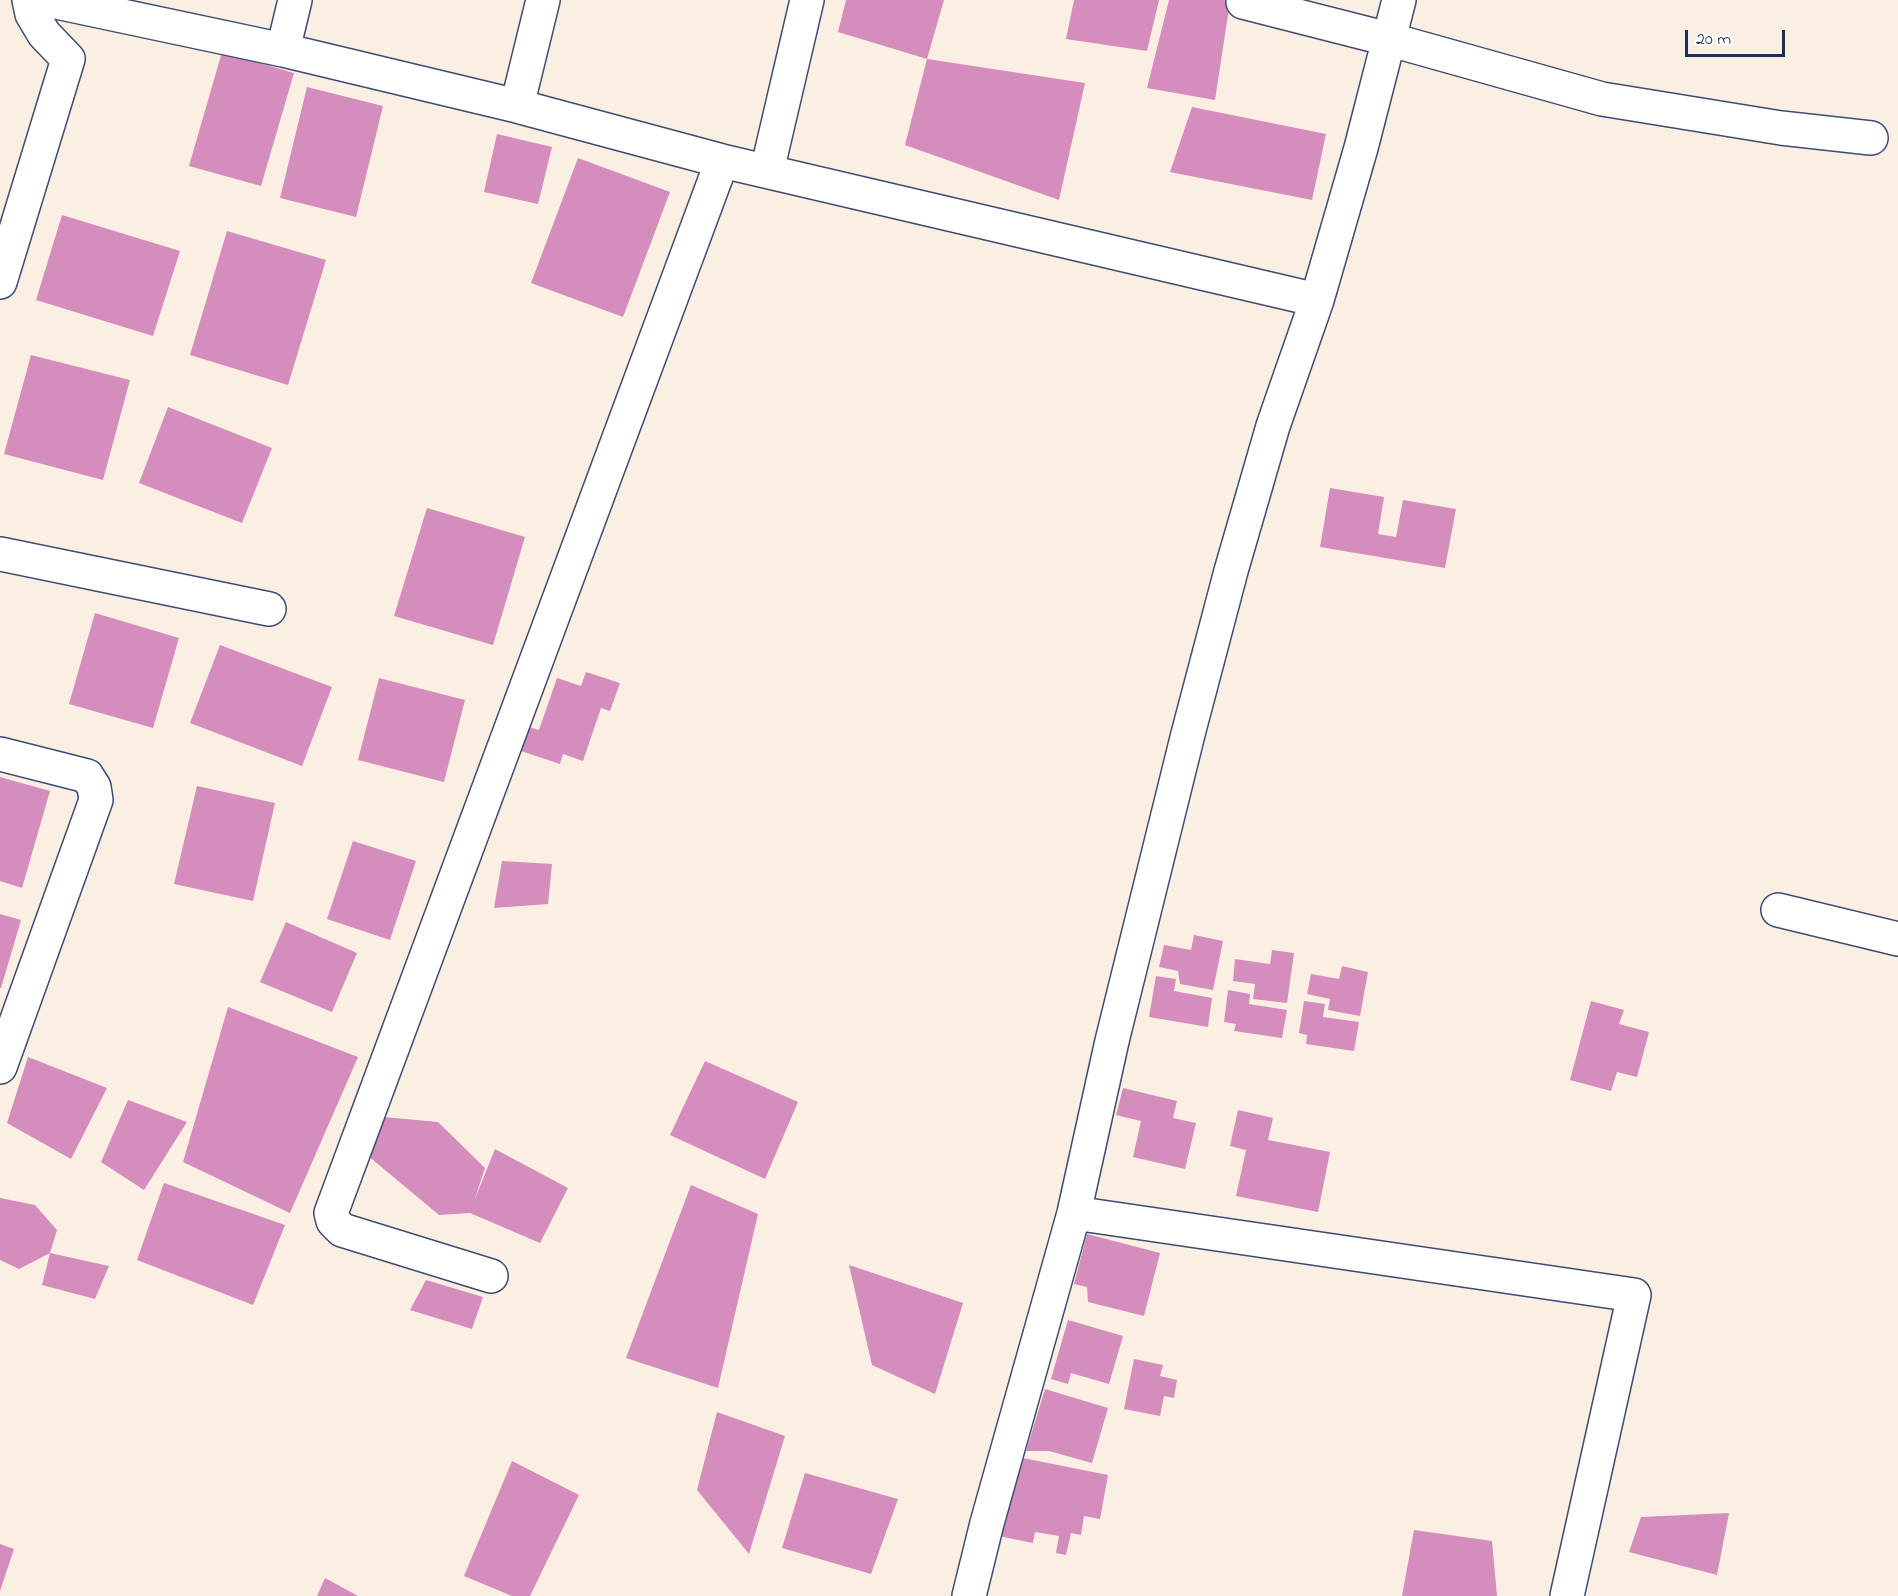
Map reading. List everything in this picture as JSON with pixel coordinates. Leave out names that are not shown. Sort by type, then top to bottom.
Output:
[{"type":"street","points":[[0,282],[68,59],[44,34],[32,14],[29,0]]},
{"type":"street","points":[[47,0],[283,50],[517,106],[722,161],[1317,300]]},
{"type":"street","points":[[283,50],[295,0]]},
{"type":"street","points":[[517,106],[543,0]]},
{"type":"street","points":[[767,171],[807,0]]},
{"type":"street","points":[[969,1596],[987,1523],[1074,1213],[1112,1041],[1231,571],[1273,426],[1317,300],[1399,0]]},
{"type":"street","points":[[1243,2],[1388,39],[1602,99],[1781,128],[1871,138]]},
{"type":"street","points":[[490,1276],[342,1230],[333,1221],[331,1213],[722,161]]},
{"type":"street","points":[[0,554],[269,609]]},
{"type":"street","points":[[0,754],[87,776],[94,787],[96,800],[0,1067]]},
{"type":"street","points":[[1778,910],[1898,939]]},
{"type":"street","points":[[1074,1213],[1634,1295],[1567,1596]]},
{"type":"building","points":[[846,0],[944,0],[927,59],[838,32]]},
{"type":"building","points":[[1074,0],[1159,0],[1147,51],[1066,39]]},
{"type":"building","points":[[1169,0],[1224,0],[1230,2],[1215,100],[1147,88]]},
{"type":"building","points":[[222,52],[294,73],[261,186],[189,166]]},
{"type":"building","points":[[927,59],[1085,83],[1059,200],[905,145]]},
{"type":"building","points":[[307,87],[383,106],[356,217],[280,198]]},
{"type":"building","points":[[1192,107],[1326,134],[1312,200],[1170,172]]},
{"type":"building","points":[[497,134],[552,147],[538,204],[484,192]]},
{"type":"building","points":[[578,158],[670,192],[623,317],[531,283]]},
{"type":"building","points":[[62,215],[180,251],[153,336],[36,300]]},
{"type":"building","points":[[227,231],[326,260],[288,385],[190,355]]},
{"type":"building","points":[[31,355],[130,380],[103,480],[4,454]]},
{"type":"building","points":[[168,407],[272,448],[242,523],[139,483]]},
{"type":"building","points":[[1330,488],[1384,497],[1378,534],[1396,537],[1403,500],[1456,509],[1445,568],[1320,547]]},
{"type":"building","points":[[427,508],[525,537],[493,645],[394,616]]},
{"type":"building","points":[[95,613],[179,638],[153,728],[69,704]]},
{"type":"building","points":[[220,645],[332,687],[302,766],[190,723]]},
{"type":"building","points":[[586,672],[620,683],[610,711],[601,708],[583,761],[563,754],[560,764],[518,750],[526,726],[539,730],[557,678],[581,686]]},
{"type":"building","points":[[379,678],[465,700],[444,782],[358,760]]},
{"type":"building","points":[[0,777],[50,791],[22,888],[0,881]]},
{"type":"building","points":[[197,786],[275,803],[253,901],[174,884]]},
{"type":"building","points":[[353,841],[416,861],[390,940],[327,919]]},
{"type":"building","points":[[502,861],[552,864],[548,904],[494,908]]},
{"type":"building","points":[[0,914],[21,920],[1,988],[0,988]]},
{"type":"building","points":[[286,922],[357,953],[332,1012],[260,982]]},
{"type":"building","points":[[1194,935],[1223,941],[1213,990],[1180,984],[1178,971],[1159,967],[1164,945],[1191,950]]},
{"type":"building","points":[[1272,950],[1294,953],[1287,1003],[1253,999],[1255,984],[1233,981],[1235,959],[1270,964]]},
{"type":"building","points":[[1342,966],[1368,972],[1360,1016],[1328,1010],[1330,999],[1307,994],[1311,974],[1339,979]]},
{"type":"building","points":[[1156,976],[1176,979],[1174,991],[1212,998],[1208,1027],[1149,1017]]},
{"type":"building","points":[[1228,990],[1250,994],[1249,1004],[1287,1010],[1282,1038],[1234,1031],[1236,1024],[1224,1022]]},
{"type":"building","points":[[1304,1001],[1325,1004],[1323,1017],[1359,1022],[1354,1051],[1306,1044],[1307,1035],[1299,1033]]},
{"type":"building","points":[[1591,1001],[1624,1010],[1619,1024],[1649,1032],[1637,1077],[1617,1072],[1611,1091],[1570,1080]]},
{"type":"building","points":[[228,1007],[358,1057],[290,1213],[183,1162]]},
{"type":"building","points":[[28,1057],[107,1088],[71,1159],[7,1123]]},
{"type":"building","points":[[705,1061],[798,1102],[765,1179],[670,1135]]},
{"type":"building","points":[[1123,1088],[1177,1101],[1173,1118],[1196,1123],[1185,1169],[1133,1157],[1141,1121],[1116,1115]]},
{"type":"building","points":[[128,1100],[187,1122],[144,1190],[101,1162]]},
{"type":"building","points":[[1238,1110],[1273,1118],[1268,1140],[1330,1152],[1318,1212],[1236,1196],[1246,1150],[1230,1146]]},
{"type":"building","points":[[384,1117],[438,1122],[485,1168],[474,1201],[495,1149],[568,1188],[540,1243],[470,1213],[439,1215],[367,1155]]},
{"type":"building","points":[[164,1183],[285,1225],[253,1305],[137,1260]]},
{"type":"building","points":[[691,1185],[758,1214],[718,1388],[626,1358]]},
{"type":"building","points":[[0,1198],[35,1205],[57,1230],[50,1253],[19,1269],[0,1260]]},
{"type":"building","points":[[1087,1234],[1160,1253],[1144,1316],[1088,1302],[1087,1287],[1074,1284]]},
{"type":"building","points":[[50,1253],[109,1266],[95,1299],[42,1285]]},
{"type":"building","points":[[849,1265],[963,1303],[935,1394],[872,1365]]},
{"type":"building","points":[[426,1280],[483,1297],[472,1329],[410,1310]]},
{"type":"building","points":[[1068,1320],[1123,1336],[1109,1384],[1071,1373],[1068,1384],[1051,1379]]},
{"type":"building","points":[[1134,1359],[1163,1365],[1160,1376],[1177,1380],[1174,1398],[1164,1396],[1160,1416],[1124,1409]]},
{"type":"building","points":[[1045,1389],[1108,1408],[1092,1463],[1049,1451],[1026,1451]]},
{"type":"building","points":[[717,1412],[785,1436],[749,1554],[697,1490]]},
{"type":"building","points":[[1013,1456],[1108,1475],[1100,1519],[1084,1516],[1081,1535],[1071,1533],[1066,1555],[1056,1553],[1059,1536],[1035,1532],[1033,1543],[998,1536]]},
{"type":"building","points":[[512,1461],[579,1495],[530,1596],[512,1596],[464,1576]]},
{"type":"building","points":[[805,1473],[898,1499],[871,1574],[782,1548]]},
{"type":"building","points":[[1729,1513],[1717,1575],[1629,1552],[1641,1517]]},
{"type":"building","points":[[1414,1530],[1492,1541],[1497,1596],[1402,1596]]},
{"type":"building","points":[[0,1544],[14,1549],[0,1591]]},
{"type":"building","points":[[325,1578],[358,1596],[317,1596]]}]
